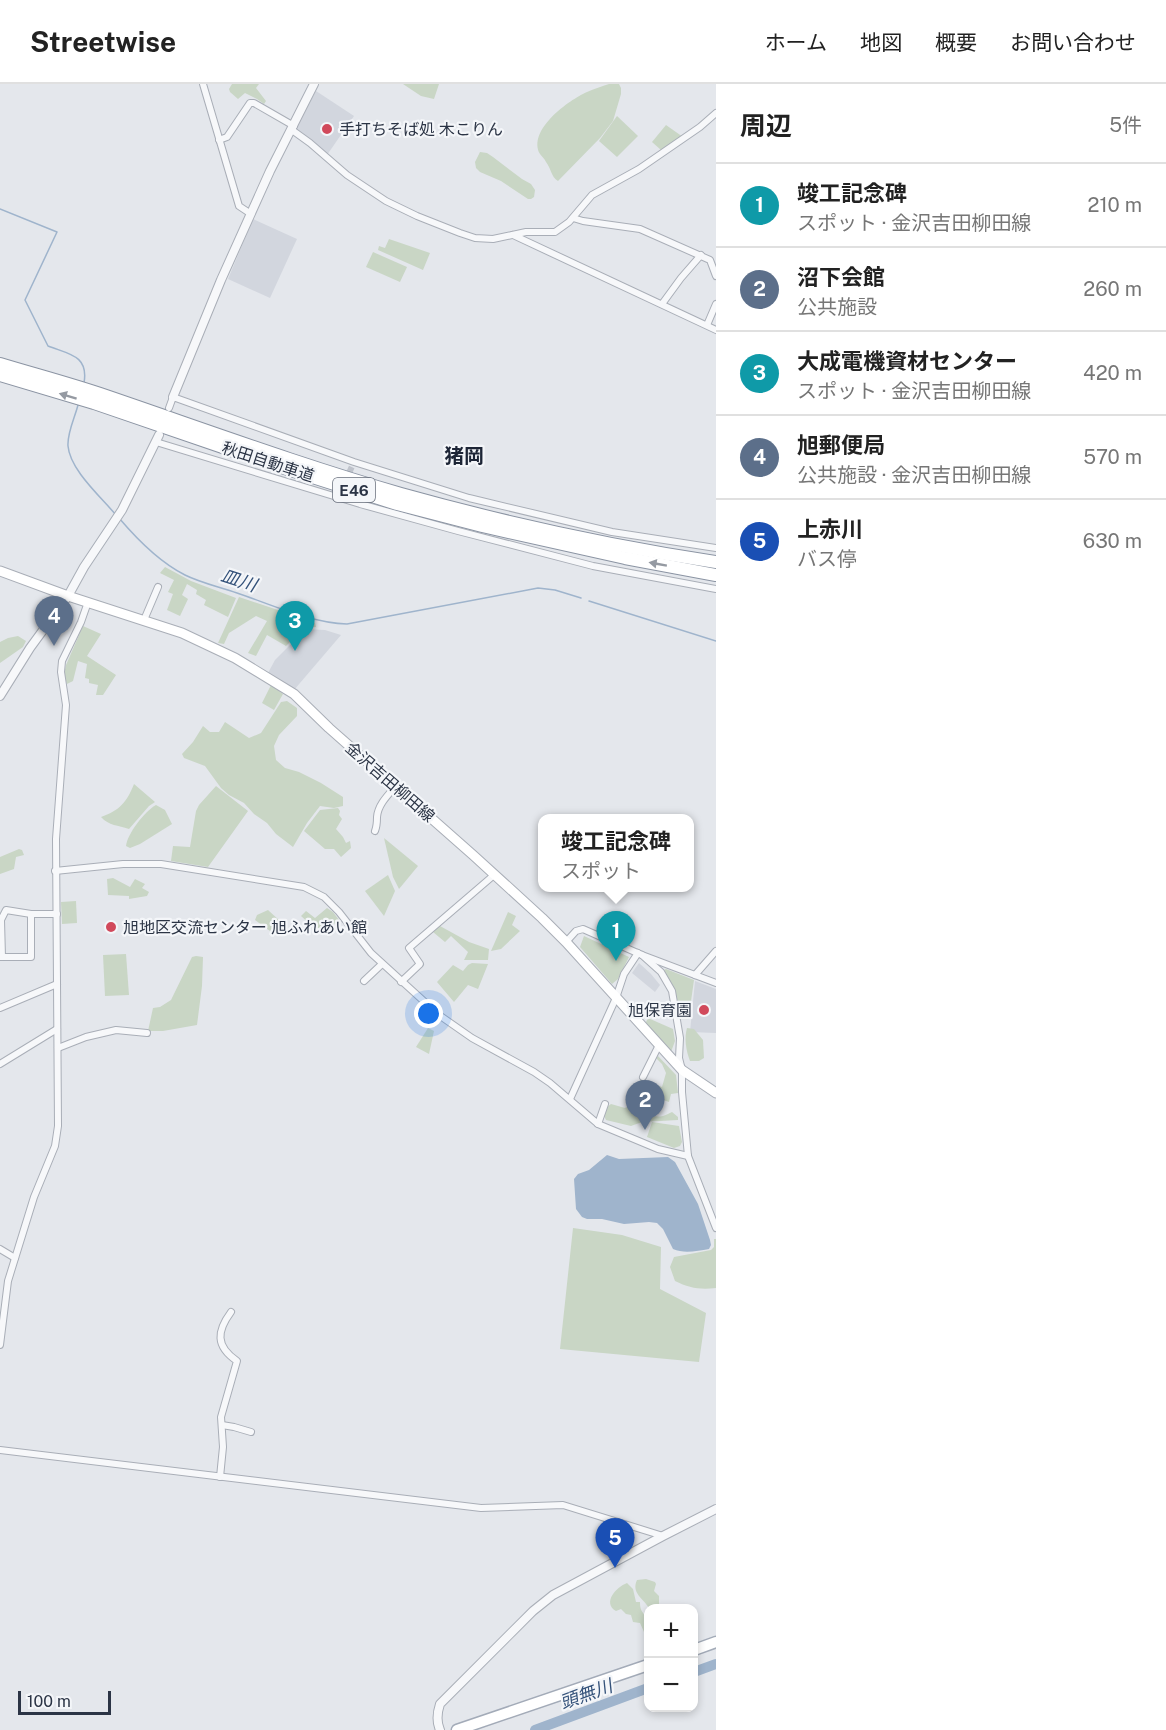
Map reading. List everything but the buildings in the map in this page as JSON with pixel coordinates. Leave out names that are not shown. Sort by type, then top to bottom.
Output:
[{"type":"highway","name":"秋田自動車道","points":[[0,364],[97,393],[280,456],[401,494],[628,549],[716,562]]},
{"type":"highway","name":"秋田自動車道","points":[[0,375],[93,403],[397,504],[482,526],[625,558],[716,575]]},
{"type":"main road","name":"金沢吉田柳田線","points":[[0,571],[182,633],[235,658],[294,694],[329,729],[494,874],[567,942],[682,1070],[716,1093]]},
{"type":"main road","points":[[698,1648],[716,1642]]},
{"type":"main road","points":[[457,1730],[644,1666]]},
{"type":"street","points":[[203,84],[239,206],[251,213]]},
{"type":"street","points":[[169,408],[221,280],[270,171],[314,84]]},
{"type":"street","points":[[219,140],[227,137],[250,103],[254,103],[293,128],[347,175],[386,201],[417,216],[475,238],[492,239],[526,232],[555,232],[573,218],[592,195],[639,169],[692,133],[716,113]]},
{"type":"street","points":[[573,218],[640,229],[710,260],[716,276]]},
{"type":"street","points":[[513,236],[716,330]]},
{"type":"street","points":[[662,304],[700,255]]},
{"type":"street","points":[[707,325],[716,304]]},
{"type":"street","points":[[172,397],[354,462],[469,498],[612,532],[716,548]]},
{"type":"street","points":[[0,696],[30,648],[68,596],[84,567],[122,510],[158,438],[360,504],[458,531],[593,566],[716,589]]},
{"type":"street","points":[[144,620],[158,587]]},
{"type":"street","points":[[0,1345],[8,1281],[34,1197],[55,1146],[58,1125],[55,871],[66,705],[61,672],[62,661],[88,602]]},
{"type":"street","points":[[375,831],[380,807],[395,787]]},
{"type":"street","points":[[55,871],[123,864],[161,864],[304,887],[324,897],[382,964],[439,1016],[493,1050],[534,1072],[598,1124],[658,1149],[688,1156]]},
{"type":"street","points":[[401,982],[420,964],[409,948],[494,874]]},
{"type":"street","points":[[31,914],[31,957],[1,957],[1,920],[6,910],[31,914],[57,914]]},
{"type":"street","points":[[567,942],[576,931],[583,929],[716,983]]},
{"type":"street","points":[[695,975],[716,951]]},
{"type":"street","points":[[570,1099],[616,998],[624,974],[640,954]]},
{"type":"street","points":[[640,954],[661,972],[672,992],[680,1038],[679,1058],[682,1070],[688,1156],[716,1228]]},
{"type":"street","points":[[364,981],[382,964]]},
{"type":"street","points":[[0,1008],[57,984]]},
{"type":"street","points":[[0,1064],[57,1029]]},
{"type":"street","points":[[58,1048],[86,1036],[116,1030],[147,1033]]},
{"type":"street","points":[[643,1077],[659,1045]]},
{"type":"street","points":[[598,1124],[605,1104]]},
{"type":"street","points":[[0,1249],[15,1258]]},
{"type":"street","points":[[0,1280],[8,1281]]},
{"type":"street","points":[[220,1477],[223,1447],[221,1417],[237,1361],[228,1355],[220,1343],[220,1331],[222,1323],[231,1312]]},
{"type":"street","points":[[222,1425],[251,1432]]},
{"type":"street","points":[[0,1450],[481,1508],[563,1505],[663,1536]]},
{"type":"street","points":[[440,1730],[437,1713],[440,1704],[533,1611],[553,1595],[716,1509]]},
{"type":"shaded area","points":[[316,91],[354,116],[327,155],[295,130]]},
{"type":"shaded area","points":[[253,219],[297,239],[270,298],[228,279]]},
{"type":"shaded area","points":[[306,629],[325,630],[341,635],[294,690],[268,673],[275,660]]},
{"type":"shaded area","points":[[639,963],[660,985],[655,992],[632,973]]},
{"type":"shaded area","name":"旭保育園","points":[[695,981],[716,989],[716,1033],[690,1032]]},
{"type":"green space","points":[[232,84],[259,84],[256,88],[266,101],[264,104],[245,93],[238,99],[230,92]]},
{"type":"green space","points":[[403,84],[439,84],[434,99],[421,96]]},
{"type":"green space","points":[[609,84],[619,84],[621,88],[613,121],[600,138],[558,181],[540,154],[539,135],[552,117],[570,102],[587,92]]},
{"type":"green space","points":[[617,116],[638,136],[617,157],[599,141]]},
{"type":"green space","points":[[666,125],[683,137],[661,150],[652,142]]},
{"type":"green space","points":[[480,152],[487,153],[531,184],[535,190],[534,197],[528,199],[501,181],[480,172],[475,162]]},
{"type":"green space","points":[[389,239],[430,253],[423,270],[378,250],[379,246],[385,248]]},
{"type":"green space","points":[[373,252],[407,267],[400,282],[366,267]]},
{"type":"green space","points":[[165,567],[191,581],[236,598],[228,617],[204,605],[206,600],[196,594],[197,590],[187,584],[182,595],[188,599],[180,616],[167,610],[173,594],[168,592],[174,580],[160,573]]},
{"type":"green space","points":[[239,597],[311,621],[316,627],[305,627],[286,646],[267,635],[256,656],[248,653],[267,621],[256,616],[229,633],[224,644],[218,643]]},
{"type":"green space","points":[[83,626],[101,634],[87,656],[116,675],[103,695],[96,695],[98,685],[89,683],[89,679],[85,678],[87,664],[78,661],[73,681],[67,684],[64,674]]},
{"type":"green space","points":[[18,636],[26,641],[23,647],[0,663],[0,642]]},
{"type":"green space","points":[[271,685],[283,694],[274,710],[262,703]]},
{"type":"green space","points":[[287,701],[297,708],[297,716],[279,735],[274,746],[276,760],[285,768],[321,783],[343,797],[343,806],[334,808],[320,806],[293,847],[244,803],[221,788],[205,766],[184,758],[182,754],[203,726],[210,732],[219,732],[225,722],[249,738],[261,733],[281,702]]},
{"type":"green space","points":[[134,784],[155,802],[129,829],[104,820],[101,817],[122,805]]},
{"type":"green space","points":[[216,786],[248,811],[208,867],[171,861],[173,846],[190,847],[196,811]]},
{"type":"green space","points":[[156,805],[165,810],[172,824],[140,844],[130,848],[126,846],[137,823]]},
{"type":"green space","points":[[338,808],[342,819],[336,829],[346,843],[350,841],[351,848],[341,857],[334,849],[325,849],[304,831],[320,810]]},
{"type":"green space","points":[[384,838],[418,866],[399,889],[393,877]]},
{"type":"green space","points":[[19,849],[24,855],[16,857],[14,869],[0,874],[0,857]]},
{"type":"green space","points":[[388,875],[395,891],[384,916],[365,891]]},
{"type":"green space","points":[[113,878],[130,887],[135,879],[145,884],[142,888],[149,892],[147,896],[129,899],[129,896],[108,895],[107,879]]},
{"type":"green space","points":[[76,901],[77,923],[62,924],[61,902]]},
{"type":"green space","points":[[327,908],[339,920],[321,934],[301,916],[306,911],[315,918]]},
{"type":"green space","points":[[268,910],[280,921],[270,931],[255,920],[257,915]]},
{"type":"green space","points":[[508,912],[516,916],[512,925],[520,931],[501,949],[491,951]]},
{"type":"green space","points":[[440,926],[469,942],[489,949],[488,960],[464,960],[468,952],[451,936],[445,942],[433,932]]},
{"type":"green space","points":[[584,936],[629,957],[618,979],[612,984],[580,947]]},
{"type":"green space","points":[[126,954],[129,995],[105,996],[103,955]]},
{"type":"green space","points":[[192,957],[203,957],[197,1025],[163,1031],[148,1031],[153,1008],[160,1007],[171,1000]]},
{"type":"green space","points":[[472,963],[488,964],[478,989],[468,985],[454,1002],[437,982],[453,965],[463,971]]},
{"type":"green space","points":[[664,970],[694,980],[690,1008],[679,1005]]},
{"type":"green space","points":[[648,1018],[673,1029],[675,1041],[671,1052],[645,1024]]},
{"type":"green space","points":[[428,1028],[434,1031],[429,1054],[416,1047]]},
{"type":"green space","points":[[687,1028],[694,1029],[703,1040],[704,1058],[699,1061],[690,1061],[687,1053]]},
{"type":"green space","points":[[658,1056],[676,1075],[678,1093],[671,1094],[669,1102],[645,1094],[639,1106],[631,1103],[641,1079],[662,1087],[666,1073],[656,1058]]},
{"type":"green space","points":[[611,1104],[625,1108],[633,1107],[657,1117],[672,1112],[678,1120],[642,1122],[631,1126],[606,1120],[604,1116],[607,1107]]},
{"type":"green space","points":[[652,1122],[679,1126],[682,1142],[680,1146],[674,1148],[647,1137]]},
{"type":"green space","points":[[573,1228],[622,1235],[661,1247],[660,1289],[706,1313],[699,1362],[560,1349]]},
{"type":"green space","points":[[714,1239],[716,1239],[716,1288],[695,1288],[675,1281],[670,1267],[674,1257],[711,1250],[714,1247]]},
{"type":"green space","points":[[646,1579],[655,1582],[654,1591],[659,1596],[659,1604],[646,1604],[637,1592],[637,1580]]},
{"type":"green space","points":[[627,1583],[633,1589],[636,1602],[640,1602],[644,1615],[644,1632],[640,1623],[633,1622],[631,1615],[621,1609],[616,1611],[612,1608],[610,1600],[619,1588]]},
{"type":"water","points":[[607,1155],[619,1159],[668,1157],[675,1162],[698,1204],[710,1240],[709,1249],[686,1252],[673,1249],[663,1229],[657,1223],[624,1224],[582,1217],[576,1209],[574,1179]]},
{"type":"waterway","name":"皿川","points":[[0,209],[57,232],[25,300],[48,346],[80,361],[85,374],[84,383]]},
{"type":"waterway","name":"皿川","points":[[78,405],[69,436],[70,455],[80,474],[116,515]]},
{"type":"waterway","name":"皿川","points":[[119,518],[149,550],[185,575],[291,612],[333,623],[347,624],[538,588],[555,590],[581,598]]},
{"type":"waterway","name":"皿川","points":[[589,601],[716,641]]},
{"type":"waterway","name":"頭無川","points":[[698,1671],[716,1664]]},
{"type":"waterway","name":"頭無川","points":[[535,1730],[644,1689]]},
{"type":"tunnel","points":[[338,497],[354,462]]},
{"type":"place","name":"手打ちそば処 木こりん","points":[[327,129]]},
{"type":"place","name":"旭郵便局","points":[[54,646]]},
{"type":"place","name":"大成電機資材センター","points":[[295,651]]},
{"type":"place","name":"旭地区交流センター 旭ふれあい館","points":[[111,927]]},
{"type":"place","name":"竣工記念碑","points":[[616,961]]},
{"type":"place","name":"旭保育園","points":[[704,1010]]},
{"type":"place","name":"沼下会館","points":[[645,1130]]},
{"type":"place","name":"上赤川","points":[[615,1568]]},
{"type":"district","name":"猪岡","points":[[464,456]]}]
